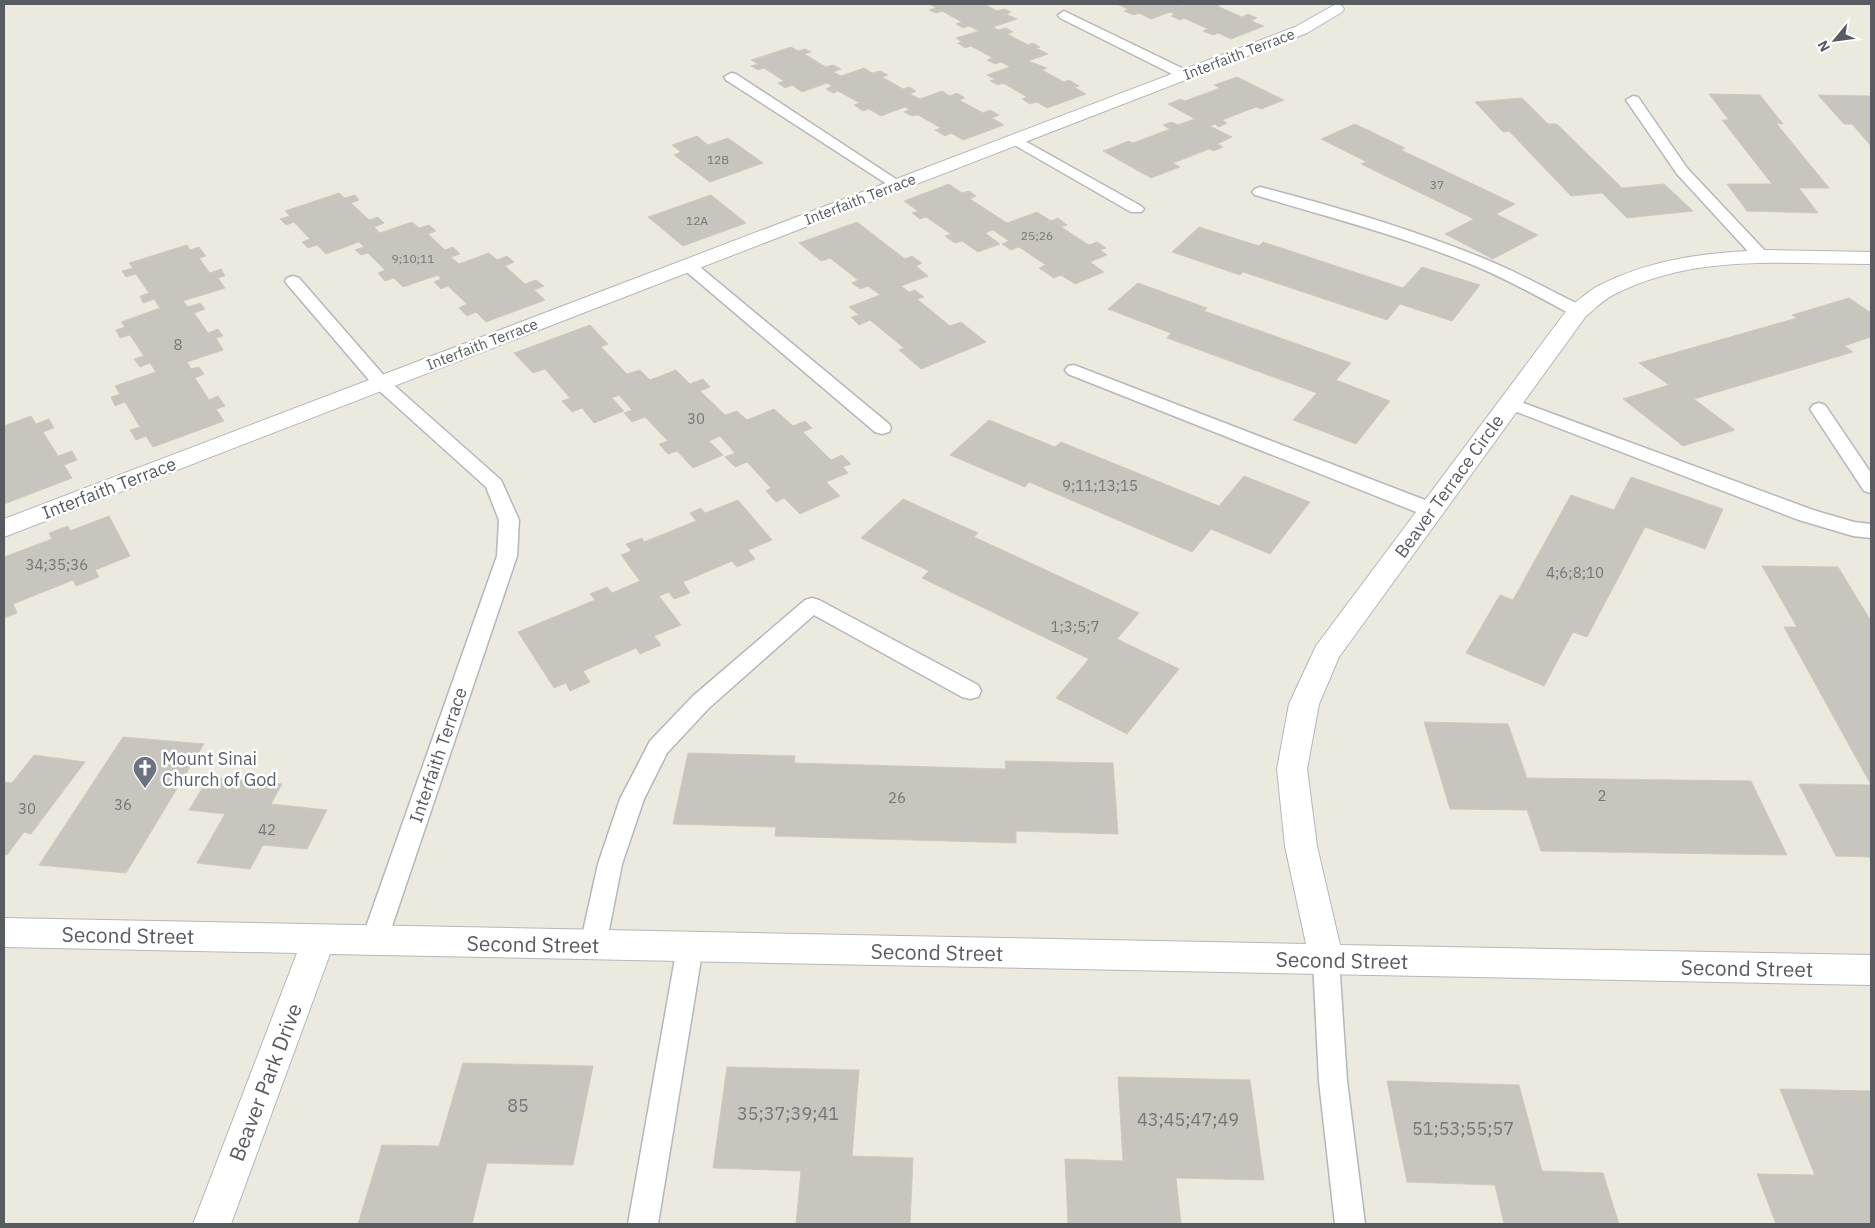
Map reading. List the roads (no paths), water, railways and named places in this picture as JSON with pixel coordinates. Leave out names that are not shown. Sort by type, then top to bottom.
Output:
[{"type":"street","name":"Interfaith Terrace","points":[[4,528],[1301,30],[1336,9]]},
{"type":"street","name":"Beaver Terrace Circle","points":[[1326,960],[1301,846],[1292,769],[1304,704],[1326,653],[1578,311],[1604,292],[1635,276],[1671,265],[1710,259],[1762,257],[1871,258]]},
{"type":"street","name":"Second Street","points":[[4,933],[1871,970]]},
{"type":"street","name":"Beaver Park Drive","points":[[212,1224],[319,939]]},
{"type":"lane","points":[[1064,15],[1185,75]]},
{"type":"lane","points":[[731,77],[898,185]]},
{"type":"lane","points":[[1633,100],[1682,171],[1762,257]]},
{"type":"lane","points":[[1016,140],[1136,209]]},
{"type":"lane","points":[[1260,192],[1429,243],[1479,262],[1530,285],[1578,311]]},
{"type":"lane","points":[[688,265],[882,428]]},
{"type":"lane","name":"Interfaith Terrace","points":[[294,281],[381,383],[494,484],[509,520],[507,556],[374,940]]},
{"type":"lane","points":[[1074,370],[1431,510]]},
{"type":"lane","points":[[1510,403],[1806,515],[1854,529],[1871,531]]},
{"type":"lane","points":[[1818,409],[1871,487]]},
{"type":"lane","points":[[593,945],[610,864],[632,799],[658,747],[701,702],[812,605],[970,691]]},
{"type":"lane","points":[[643,1224],[690,947]]},
{"type":"lane","points":[[1326,960],[1333,1081],[1350,1224]]},
{"type":"place","name":"Mount Sinai Church of God","points":[[145,789]]}]
